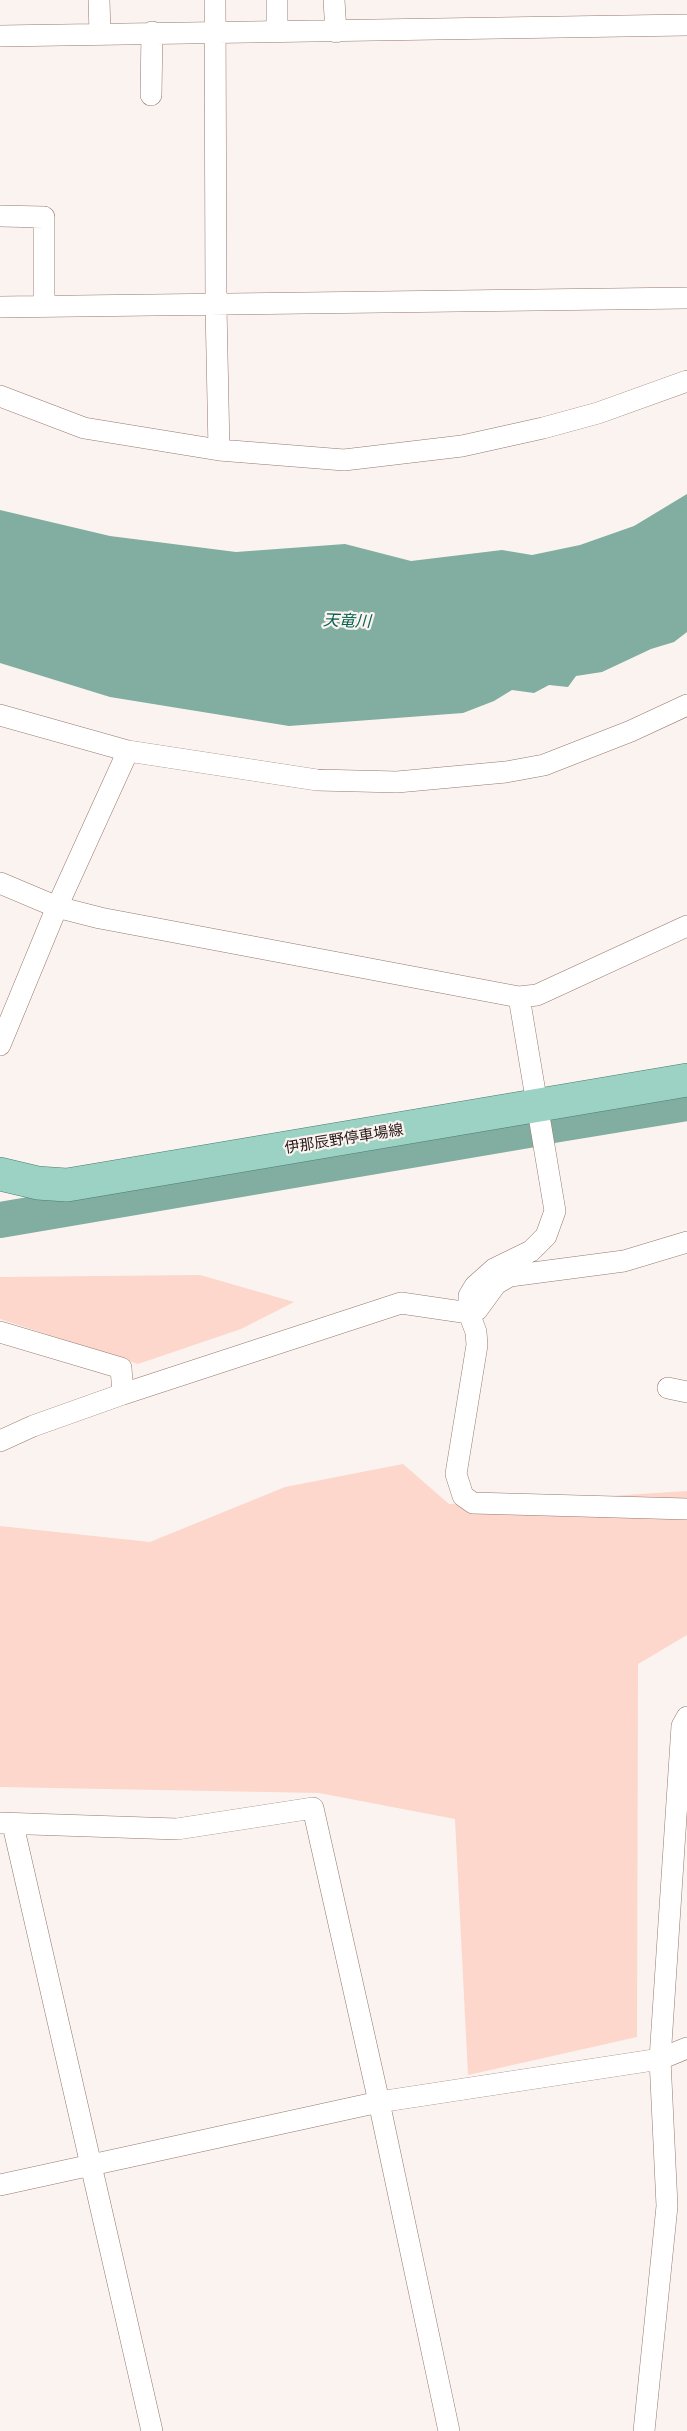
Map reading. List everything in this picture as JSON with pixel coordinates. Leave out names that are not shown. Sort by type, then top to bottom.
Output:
[{"type":"main road","name":"伊那辰野停車場線","points":[[0,1174],[38,1183],[66,1185],[687,1080]]},
{"type":"street","points":[[99,0],[100,34]]},
{"type":"street","points":[[215,0],[219,450]]},
{"type":"street","points":[[277,0],[277,31]]},
{"type":"street","points":[[334,0],[336,32]]},
{"type":"street","points":[[0,36],[687,25]]},
{"type":"street","points":[[151,95],[152,32]]},
{"type":"street","points":[[0,216],[44,217],[44,306]]},
{"type":"street","points":[[0,307],[216,306],[687,298]]},
{"type":"street","points":[[0,396],[84,428],[219,450],[344,460],[462,446],[598,413],[687,381]]},
{"type":"street","points":[[0,715],[128,751],[316,780],[397,782],[506,772],[543,765],[631,731],[687,705]]},
{"type":"street","points":[[0,1045],[57,907],[128,751]]},
{"type":"street","points":[[0,883],[57,907],[100,918],[519,997],[537,994],[687,926]]},
{"type":"street","points":[[519,997],[555,1211],[546,1236],[531,1251],[494,1269],[475,1286],[469,1296],[468,1313],[476,1332],[477,1345],[456,1474],[463,1496],[473,1503],[687,1509]]},
{"type":"street","points":[[0,1441],[33,1426],[123,1394],[401,1303],[468,1313],[477,1310],[496,1284],[510,1276],[624,1261],[687,1242]]},
{"type":"street","points":[[0,1332],[121,1368],[123,1394]]},
{"type":"street","points":[[644,2431],[667,2206],[660,2059],[682,1726],[687,1717]]},
{"type":"street","points":[[152,2431],[6,1824],[177,1829],[313,1808],[450,2431]]},
{"type":"street","points":[[0,2185],[379,2102],[660,2059],[687,2048]]},
{"type":"shaded area","points":[[200,1275],[294,1302],[241,1329],[138,1364],[0,1319],[0,1277]]},
{"type":"shaded area","points":[[403,1464],[449,1504],[687,1491],[687,1635],[638,1664],[637,2037],[468,2075],[455,1819],[319,1793],[0,1787],[0,1526],[150,1542],[285,1487]]},
{"type":"water","name":"天竜川","points":[[687,494],[687,632],[674,642],[651,649],[602,672],[576,676],[568,687],[549,685],[534,693],[512,690],[494,701],[463,713],[289,726],[110,697],[0,663],[0,510],[110,536],[236,552],[345,544],[411,561],[502,550],[532,555],[580,545],[634,526]]},
{"type":"waterway","points":[[547,1126],[687,1103]]},
{"type":"waterway","points":[[0,1220],[534,1129]]}]
